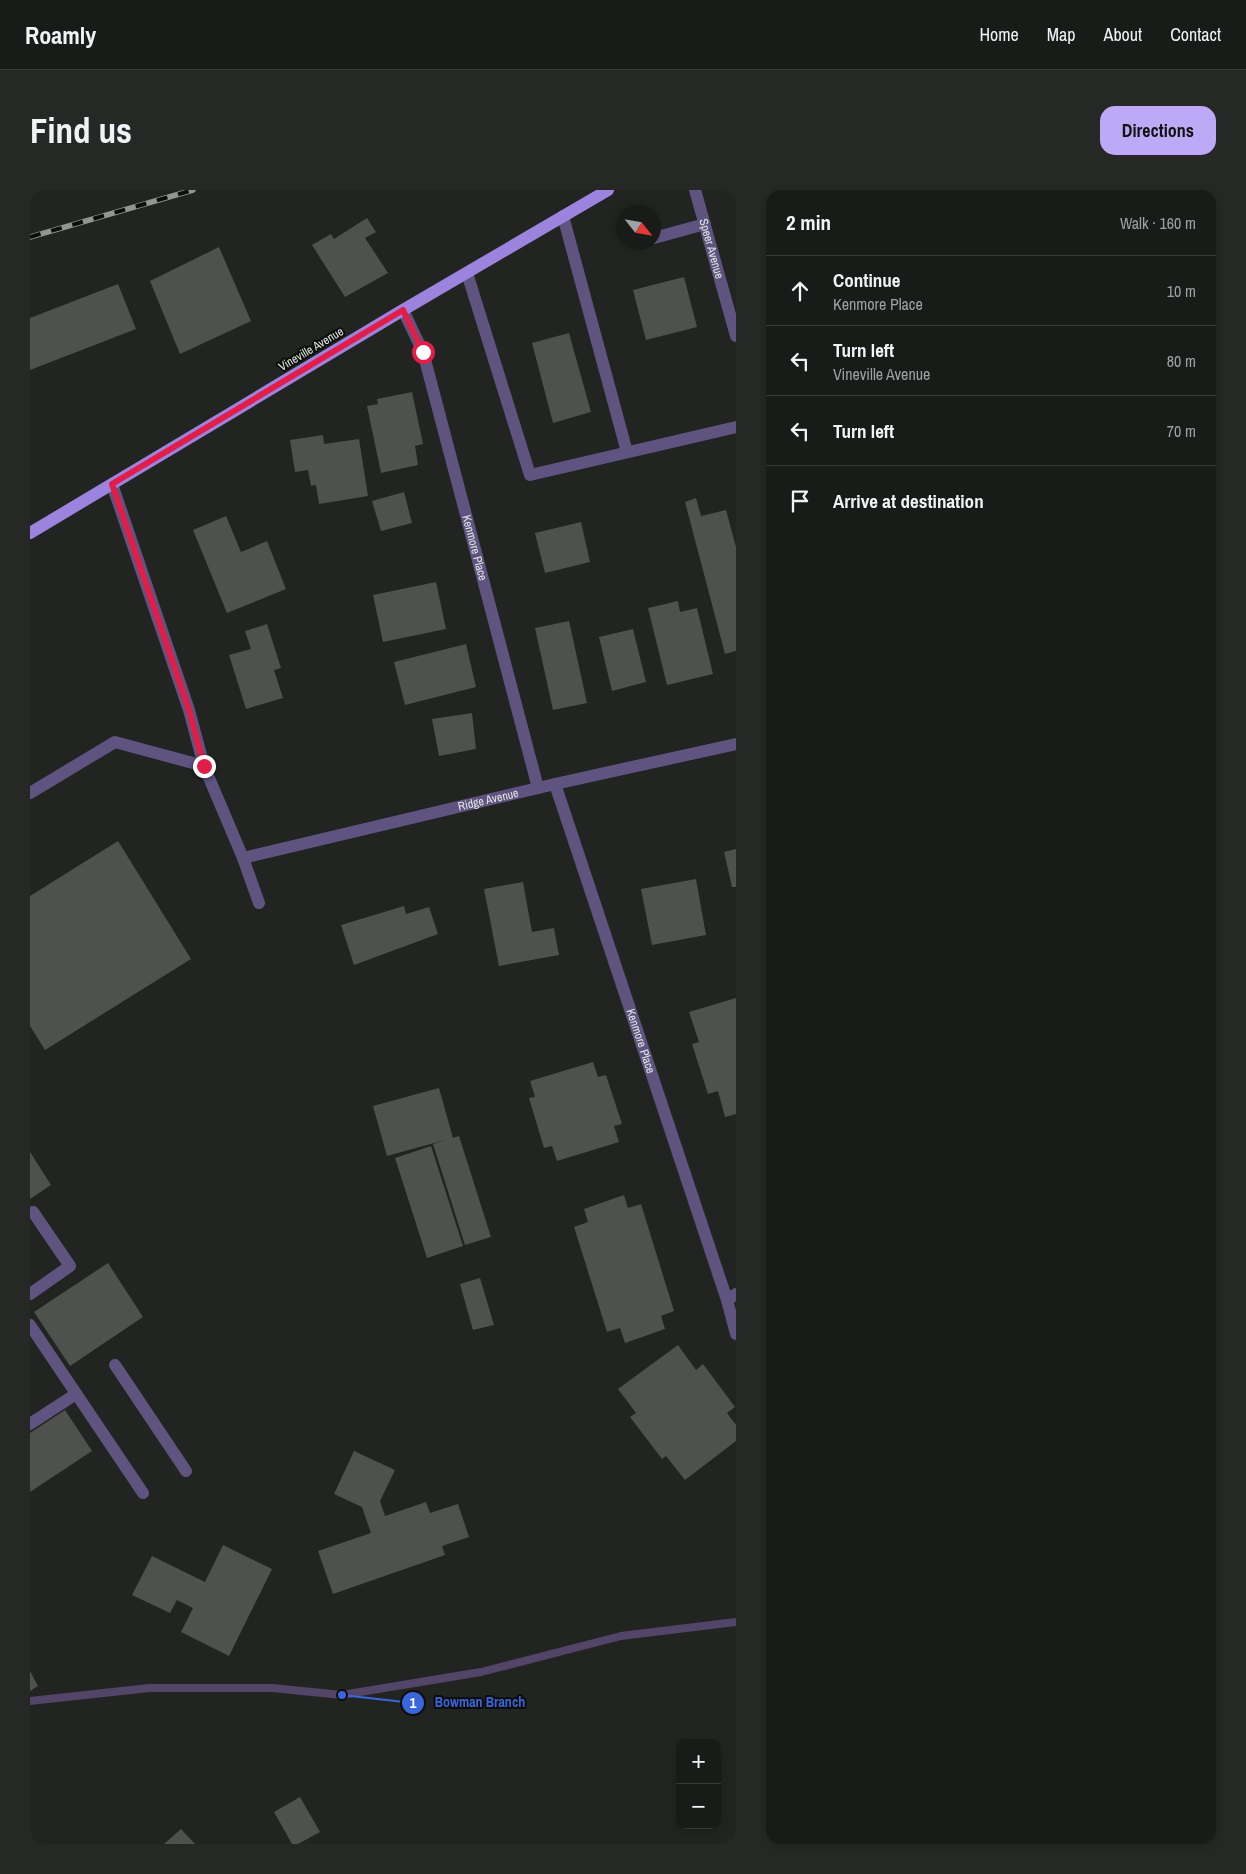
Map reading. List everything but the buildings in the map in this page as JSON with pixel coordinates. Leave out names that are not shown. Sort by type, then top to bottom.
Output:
[{"type":"main road","name":"Vineville Avenue","points":[[30,533],[608,190]]},
{"type":"street","name":"Speer Avenue","points":[[695,190],[736,336]]},
{"type":"street","points":[[563,216],[628,452]]},
{"type":"street","points":[[661,236],[705,224]]},
{"type":"street","points":[[467,273],[530,474],[736,426]]},
{"type":"street","name":"Kenmore Place","points":[[403,310],[423,352],[538,788]]},
{"type":"street","points":[[112,484],[189,710],[204,766],[243,858],[259,903]]},
{"type":"street","points":[[30,793],[115,742],[204,766]]},
{"type":"street","name":"Ridge Avenue","points":[[243,858],[555,784],[736,744]]},
{"type":"street","name":"Kenmore Place","points":[[555,784],[732,1297],[736,1334]]},
{"type":"street","points":[[30,1294],[70,1266],[33,1212]]},
{"type":"street","points":[[30,1325],[143,1493]]},
{"type":"street","points":[[115,1365],[186,1471]]},
{"type":"street","points":[[30,1424],[76,1394]]},
{"type":"waterway","points":[[30,1701],[149,1688],[272,1688],[342,1695],[481,1672],[621,1636],[736,1622]]},
{"type":"railway","points":[[30,237],[193,190]]},
{"type":"place","name":"Bowman Branch","points":[[342,1695]]},
{"type":"route","points":[[204,766],[189,710],[112,484],[403,310],[423,352]]}]
